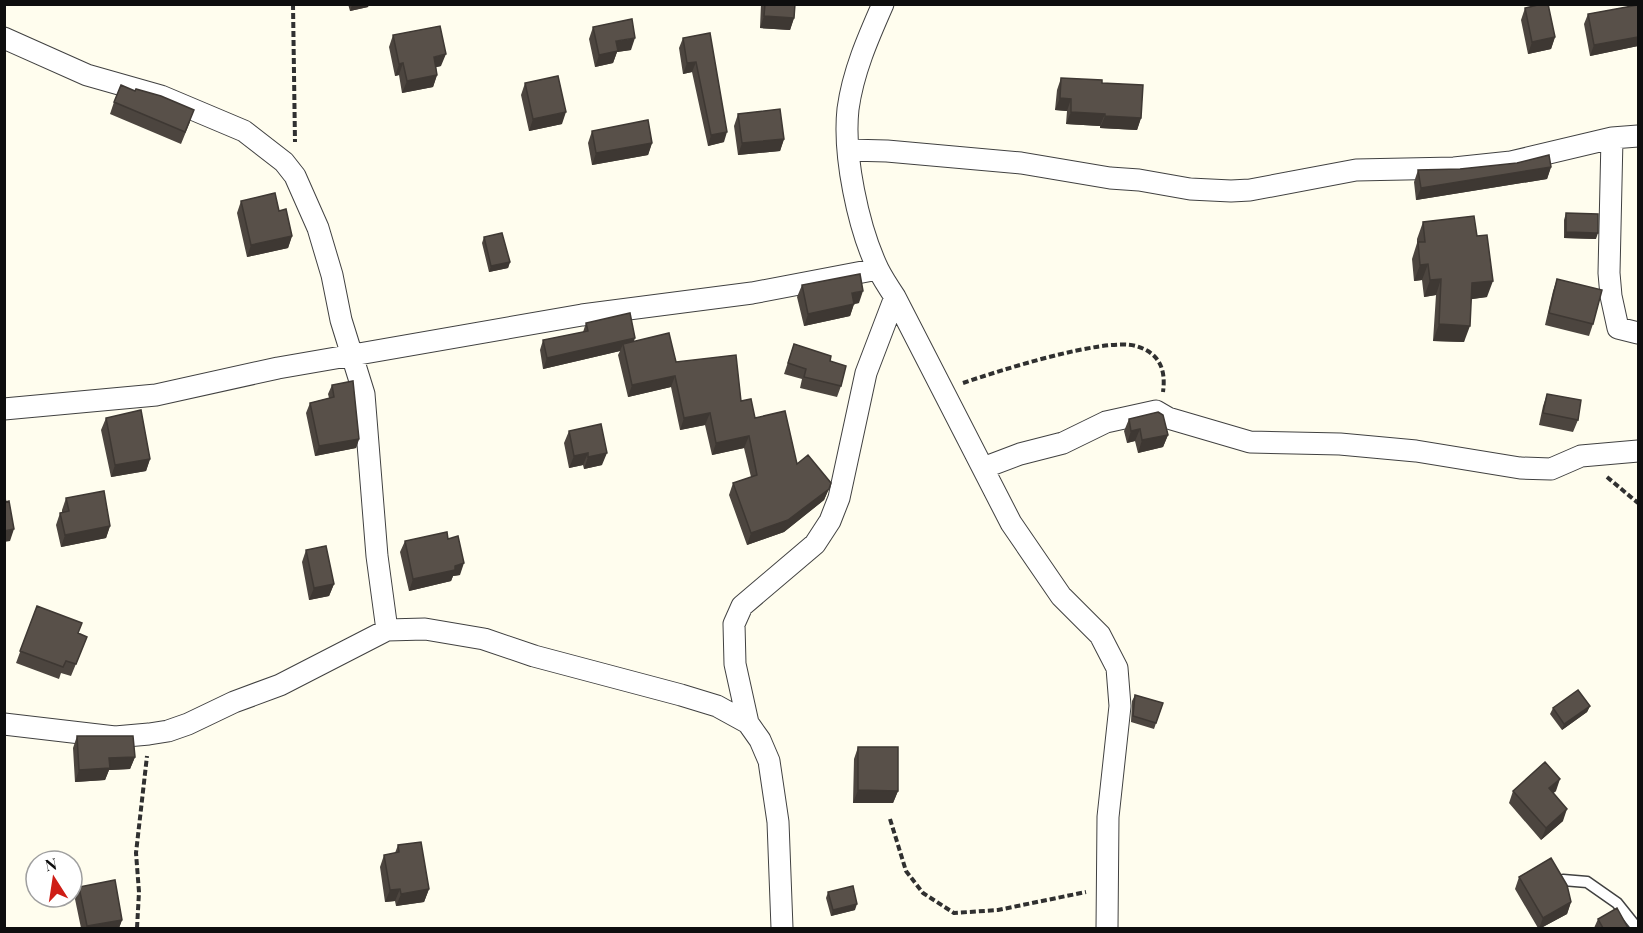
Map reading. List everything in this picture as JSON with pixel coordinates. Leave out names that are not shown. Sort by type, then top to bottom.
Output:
[{"type":"street","points":[[883,4],[862,53],[848,108],[848,150],[861,218],[878,269],[895,297],[1011,522],[1061,596],[1100,635],[1118,668],[1120,706],[1108,817],[1107,928]]},
{"type":"street","points":[[4,38],[87,75],[161,96],[244,131],[284,162],[295,176],[318,228],[332,274],[341,320],[364,394],[377,556],[387,630]]},
{"type":"street","points":[[848,150],[887,151],[1021,163],[1190,189],[1232,192],[1356,170],[1454,168],[1511,162],[1612,138],[1638,136]]},
{"type":"street","points":[[1612,138],[1611,296],[1618,328],[1638,333]]},
{"type":"street","points":[[4,409],[156,395],[278,368],[582,315],[752,293],[878,269]]},
{"type":"street","points":[[747,723],[735,664],[734,624],[742,606],[815,544],[830,521],[841,488],[866,372],[895,297]]},
{"type":"street","points":[[983,468],[1020,454],[1064,443],[1106,422],[1156,411],[1177,420],[1250,442],[1340,444],[1416,451],[1520,468],[1551,469],[1581,456],[1638,451]]},
{"type":"street","points":[[4,724],[115,737],[168,731],[280,685],[387,630],[425,629],[484,639],[534,656],[690,698],[725,710],[747,723],[760,740],[769,761],[778,822],[782,928]]},
{"type":"lane","points":[[1563,880],[1587,882],[1617,903],[1637,928]]},
{"type":"path","points":[[294,4],[295,176]]},
{"type":"path","points":[[942,390],[1044,359],[1122,344],[1138,346],[1159,361],[1165,375],[1163,400],[1177,420]]},
{"type":"path","points":[[1581,456],[1638,503]]},
{"type":"path","points":[[138,928],[139,892],[136,852],[149,734]]},
{"type":"path","points":[[890,819],[906,871],[923,893],[954,913],[998,910],[1107,888]]},
{"type":"building","points":[[765,4],[795,4],[794,18],[764,16]]},
{"type":"building","points":[[1548,4],[1555,37],[1532,42],[1525,8]]},
{"type":"building","points":[[1638,5],[1638,37],[1594,45],[1588,14]]},
{"type":"building","points":[[632,19],[635,38],[616,41],[618,51],[599,55],[593,27]]},
{"type":"building","points":[[440,26],[446,54],[434,57],[437,75],[407,81],[403,63],[399,64],[393,35]]},
{"type":"building","points":[[710,33],[727,132],[711,135],[696,62],[687,63],[683,38]]},
{"type":"building","points":[[558,76],[566,112],[533,119],[525,83]]},
{"type":"building","points":[[1061,78],[1143,85],[1141,118],[1071,112],[1071,99],[1060,98]]},
{"type":"building","points":[[121,85],[135,91],[136,89],[161,96],[194,110],[185,132],[114,102]]},
{"type":"building","points":[[780,109],[784,139],[742,143],[738,114]]},
{"type":"building","points":[[648,120],[652,143],[596,153],[592,131]]},
{"type":"building","points":[[1549,155],[1551,167],[1421,188],[1418,170],[1460,169],[1517,163]]},
{"type":"building","points":[[275,193],[279,211],[286,209],[292,236],[251,245],[241,201]]},
{"type":"building","points":[[1566,213],[1598,214],[1598,233],[1566,232]]},
{"type":"building","points":[[1474,216],[1477,236],[1487,235],[1493,281],[1472,283],[1470,326],[1439,324],[1441,279],[1430,280],[1428,264],[1420,265],[1418,242],[1425,242],[1423,222]]},
{"type":"building","points":[[502,233],[510,262],[491,266],[484,237]]},
{"type":"building","points":[[860,274],[863,291],[852,293],[854,304],[808,314],[802,285]]},
{"type":"building","points":[[1557,279],[1602,290],[1593,324],[1549,313]]},
{"type":"building","points":[[630,313],[635,338],[547,358],[543,340],[588,331],[586,323]]},
{"type":"building","points":[[669,333],[676,362],[736,355],[741,401],[751,399],[755,418],[785,411],[797,464],[808,455],[831,483],[829,489],[788,520],[751,533],[733,483],[757,475],[749,436],[716,443],[710,413],[684,418],[675,376],[632,385],[623,344]]},
{"type":"building","points":[[794,344],[831,356],[830,361],[846,366],[841,386],[804,377],[806,369],[788,363]]},
{"type":"building","points":[[353,381],[359,439],[319,446],[310,403],[334,397],[332,385]]},
{"type":"building","points":[[1547,394],[1581,400],[1578,420],[1543,413]]},
{"type":"building","points":[[141,410],[150,459],[115,465],[106,418]]},
{"type":"building","points":[[1158,412],[1163,415],[1168,435],[1142,440],[1140,429],[1131,431],[1129,419]]},
{"type":"building","points":[[601,424],[607,453],[588,457],[588,453],[574,456],[569,431]]},
{"type":"building","points":[[104,491],[110,526],[65,535],[60,513],[69,511],[66,498]]},
{"type":"building","points":[[4,495],[6,502],[9,501],[14,529],[4,531]]},
{"type":"building","points":[[447,532],[448,539],[458,536],[464,563],[455,566],[455,570],[413,579],[405,541]]},
{"type":"building","points":[[326,546],[334,584],[314,588],[306,550]]},
{"type":"building","points":[[37,606],[82,623],[78,633],[87,637],[76,664],[66,661],[63,667],[20,651]]},
{"type":"building","points":[[1578,690],[1590,706],[1564,724],[1553,708]]},
{"type":"building","points":[[1135,695],[1163,703],[1156,723],[1133,716]]},
{"type":"building","points":[[77,736],[133,736],[135,757],[109,758],[110,768],[79,770]]},
{"type":"building","points":[[858,747],[898,747],[898,791],[858,790]]},
{"type":"building","points":[[1545,762],[1560,779],[1549,788],[1567,809],[1546,828],[1513,791]]},
{"type":"building","points":[[421,842],[429,889],[401,894],[400,889],[390,890],[384,855],[399,852],[398,845]]},
{"type":"building","points":[[1551,858],[1567,885],[1571,902],[1543,918],[1519,877]]},
{"type":"building","points":[[115,880],[122,920],[87,926],[84,909],[84,886]]},
{"type":"building","points":[[853,886],[857,904],[833,910],[828,892]]},
{"type":"building","points":[[1617,908],[1628,928],[1603,928],[1598,919]]}]
